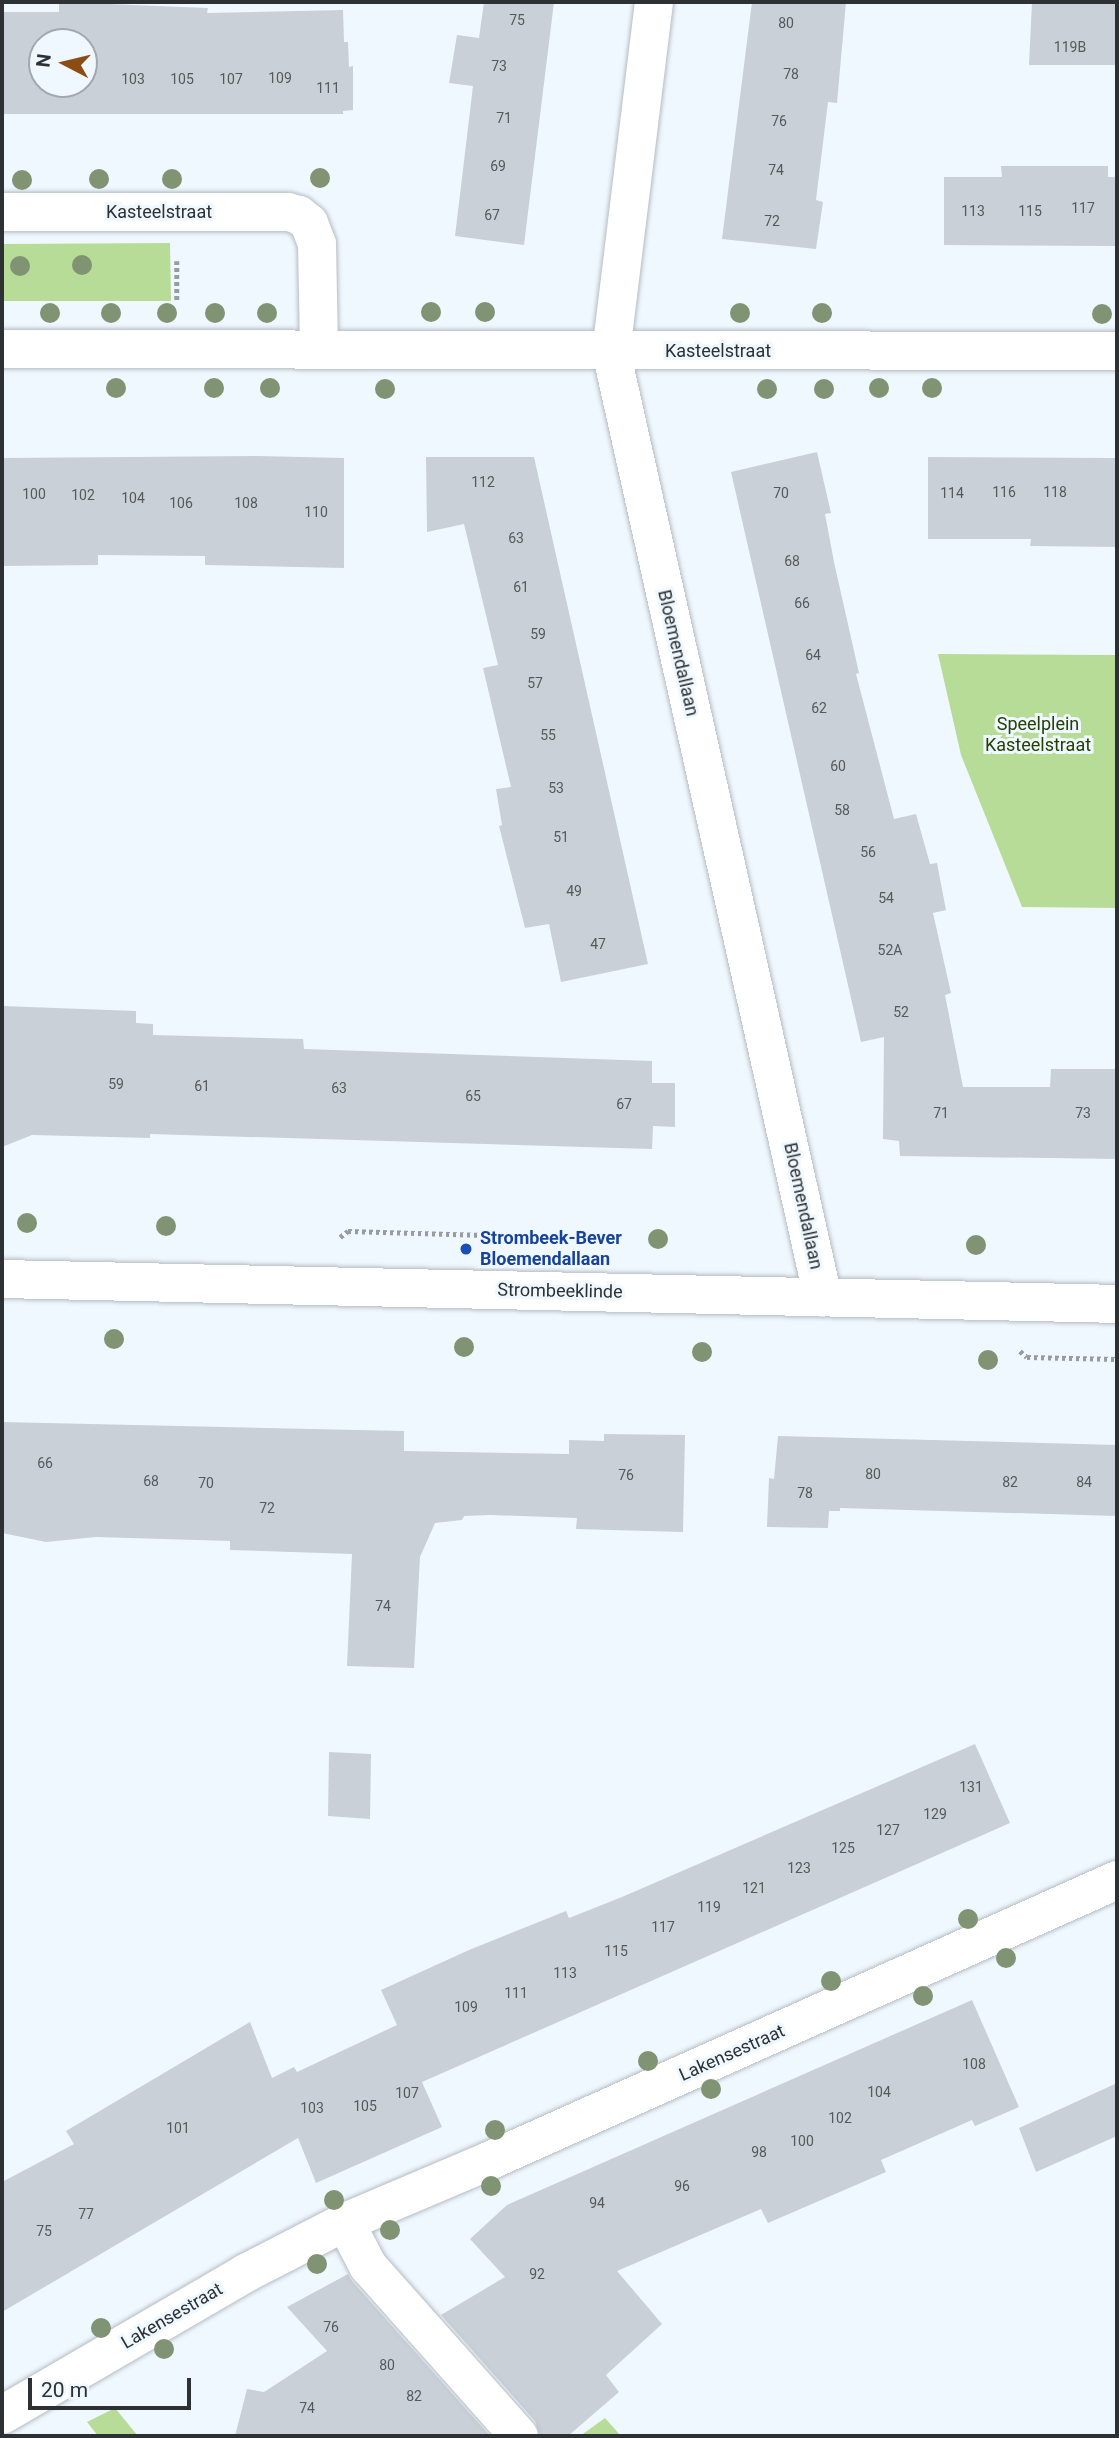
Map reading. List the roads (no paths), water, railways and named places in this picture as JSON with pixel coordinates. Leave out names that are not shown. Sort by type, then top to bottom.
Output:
[{"type":"street","name":"Bloemendallaan","points":[[654,2],[611,351],[823,1298]]},
{"type":"street","name":"Kasteelstraat","points":[[2,212],[288,212],[299,215],[315,233],[317,244],[319,350]]},
{"type":"street","name":"Kasteelstraat","points":[[2,349],[1117,351]]},
{"type":"street","name":"Strombeeklinde","points":[[2,1279],[1117,1304]]},
{"type":"street","name":"Lakensestraat","points":[[2,2415],[246,2273],[345,2222],[491,2160],[1117,1880]]},
{"type":"street","points":[[345,2222],[368,2266],[519,2436]]},
{"type":"place","name":"Strombeek-Bever Bloemendallaan","points":[[466,1249]]},
{"type":"park label","name":"Speelplein Kasteelstraat","points":[[1038,735]]}]
